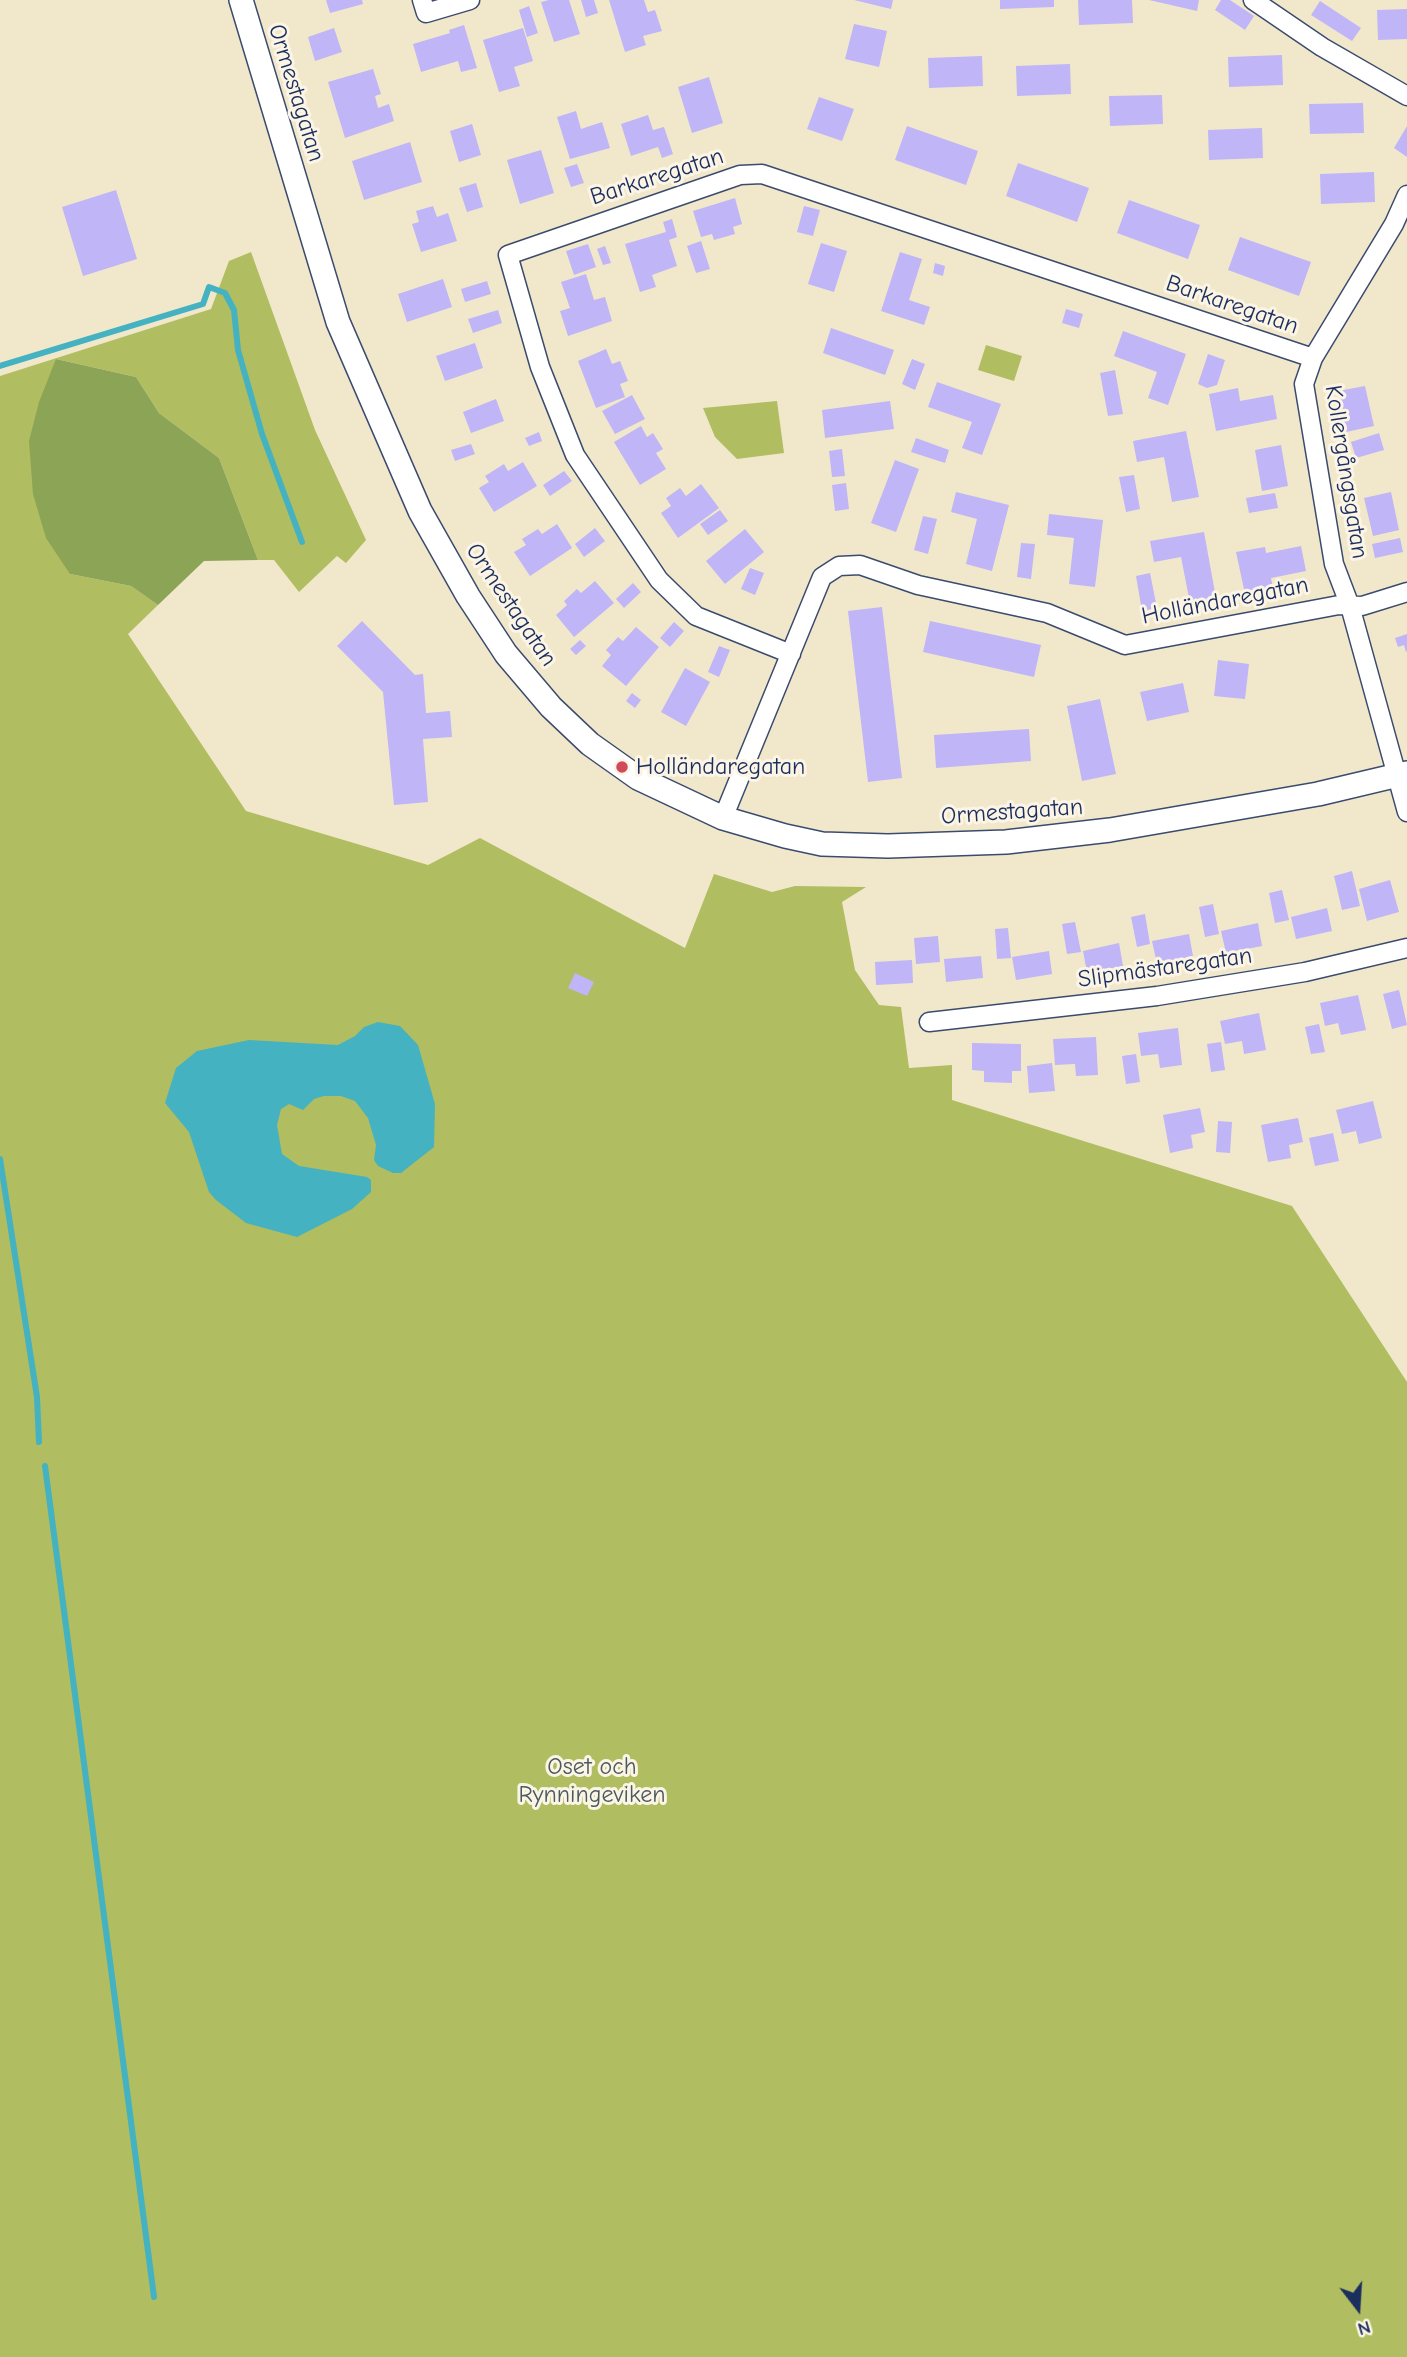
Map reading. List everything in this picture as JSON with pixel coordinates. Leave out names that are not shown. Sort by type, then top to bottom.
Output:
[{"type":"street","name":"Ormestagatan","points":[[241,0],[338,322],[420,511],[468,596],[506,654],[551,707],[590,744],[638,778],[723,818],[822,844],[888,846],[1006,842],[1172,821],[1318,794],[1402,774]]},
{"type":"street","points":[[422,0],[426,13],[470,0]]},
{"type":"street","points":[[1253,0],[1322,47],[1407,96]]},
{"type":"street","name":"Barkaregatan","points":[[791,654],[696,616],[659,580],[575,455],[540,367],[508,255],[740,175],[762,174],[1313,358]]},
{"type":"street","name":"Kollergångsgatan","points":[[1402,774],[1350,606],[1334,564],[1304,384],[1313,358],[1387,236],[1407,195]]},
{"type":"street","name":"Holländaregatan","points":[[723,818],[822,577],[839,566],[860,565],[918,585],[1047,613],[1125,645],[1339,605],[1362,606],[1407,592]]},
{"type":"street","points":[[1402,774],[1407,813]]},
{"type":"street","name":"Slipmästaregatan","points":[[929,1022],[1157,996],[1305,972],[1407,948]]},
{"type":"green space","name":"Oset och Rynningeviken","points":[[251,252],[315,430],[366,540],[346,563],[337,556],[299,592],[274,560],[258,560],[219,458],[159,413],[136,377],[56,359],[70,574],[131,586],[158,605],[128,634],[246,811],[428,865],[480,838],[685,948],[714,874],[772,892],[795,886],[866,887],[842,902],[855,970],[879,1005],[901,1007],[909,1068],[952,1065],[952,1100],[1292,1206],[1407,1382],[1407,2357],[0,2357],[0,376],[211,309],[229,261]]},
{"type":"green space","points":[[986,345],[1022,356],[1014,381],[978,370]]},
{"type":"green space","points":[[56,359],[136,377],[159,413],[219,458],[258,560],[204,561],[158,605],[131,586],[70,574],[46,538],[33,494],[29,441],[39,402]]},
{"type":"green space","points":[[777,401],[784,453],[737,459],[715,437],[703,408]]},
{"type":"water","points":[[378,1022],[400,1026],[418,1045],[435,1104],[434,1147],[401,1173],[393,1173],[378,1166],[374,1160],[376,1145],[368,1118],[355,1101],[341,1096],[324,1096],[314,1099],[303,1110],[289,1104],[281,1109],[277,1125],[282,1154],[299,1166],[367,1177],[371,1180],[371,1192],[352,1209],[297,1237],[246,1223],[216,1200],[209,1192],[189,1132],[165,1103],[176,1068],[197,1051],[249,1040],[338,1045],[355,1036],[364,1027]]},
{"type":"building","points":[[326,0],[362,0],[363,4],[330,13]]},
{"type":"building","points":[[569,0],[580,34],[554,42],[541,2]]},
{"type":"building","points":[[581,0],[594,0],[598,13],[586,17]]},
{"type":"building","points":[[609,0],[644,0],[648,12],[655,10],[662,31],[643,36],[646,45],[625,52]]},
{"type":"building","points":[[854,0],[893,0],[891,9]]},
{"type":"building","points":[[1000,0],[1054,0],[1054,7],[1000,9]]},
{"type":"building","points":[[1078,0],[1132,0],[1133,23],[1079,25]]},
{"type":"building","points":[[1149,0],[1199,0],[1197,11]]},
{"type":"building","points":[[1221,0],[1230,0],[1254,16],[1245,30],[1215,10]]},
{"type":"building","points":[[1320,1],[1361,28],[1352,41],[1311,15]]},
{"type":"building","points":[[529,6],[538,33],[527,37],[519,10]]},
{"type":"building","points":[[1407,9],[1407,39],[1378,40],[1377,10]]},
{"type":"building","points":[[854,24],[887,31],[879,67],[845,59]]},
{"type":"building","points":[[464,25],[477,68],[461,72],[458,61],[421,72],[413,44],[450,33],[449,30]]},
{"type":"building","points":[[334,28],[342,52],[315,61],[308,37]]},
{"type":"building","points":[[523,28],[533,61],[514,67],[520,86],[499,92],[483,40]]},
{"type":"building","points":[[1282,55],[1283,85],[1229,87],[1228,57]]},
{"type":"building","points":[[982,56],[983,86],[929,88],[928,58]]},
{"type":"building","points":[[1070,64],[1071,94],[1017,96],[1016,66]]},
{"type":"building","points":[[373,69],[381,94],[375,96],[378,108],[389,104],[394,121],[345,138],[328,82]]},
{"type":"building","points":[[709,77],[723,123],[692,133],[678,87]]},
{"type":"building","points":[[1162,95],[1163,124],[1110,126],[1109,96]]},
{"type":"building","points":[[819,97],[854,109],[842,141],[807,129]]},
{"type":"building","points":[[1363,103],[1364,133],[1310,134],[1309,104]]},
{"type":"building","points":[[576,111],[581,129],[602,122],[610,148],[570,159],[557,117]]},
{"type":"building","points":[[648,115],[653,130],[664,127],[673,154],[662,158],[658,147],[631,156],[621,124]]},
{"type":"building","points":[[472,124],[481,155],[459,162],[450,131]]},
{"type":"building","points":[[907,126],[978,151],[966,185],[895,160]]},
{"type":"building","points":[[1407,126],[1407,157],[1394,148]]},
{"type":"building","points":[[1262,128],[1263,158],[1209,160],[1208,130]]},
{"type":"building","points":[[410,142],[422,182],[364,200],[352,161]]},
{"type":"building","points":[[541,150],[554,193],[520,204],[507,160]]},
{"type":"building","points":[[1018,163],[1089,188],[1077,222],[1006,196]]},
{"type":"building","points":[[577,164],[584,183],[571,187],[564,168]]},
{"type":"building","points":[[1374,172],[1375,202],[1321,204],[1320,174]]},
{"type":"building","points":[[476,183],[483,207],[467,212],[459,188]]},
{"type":"building","points":[[116,190],[137,259],[83,276],[62,207]]},
{"type":"building","points":[[735,198],[742,224],[733,227],[735,234],[714,240],[712,234],[701,237],[693,211]]},
{"type":"building","points":[[1129,200],[1200,225],[1188,259],[1117,233]]},
{"type":"building","points":[[433,206],[437,217],[448,213],[457,241],[421,252],[412,224],[419,222],[416,211]]},
{"type":"building","points":[[804,206],[820,210],[813,236],[797,232]]},
{"type":"building","points":[[672,219],[677,237],[669,240],[677,266],[652,275],[656,287],[640,292],[625,244],[666,232],[663,222]]},
{"type":"building","points":[[1240,237],[1311,262],[1299,296],[1228,270]]},
{"type":"building","points":[[701,241],[710,269],[696,273],[687,246]]},
{"type":"building","points":[[821,243],[847,251],[834,292],[808,284]]},
{"type":"building","points":[[588,244],[596,267],[574,275],[566,251]]},
{"type":"building","points":[[605,246],[611,263],[603,265],[597,249]]},
{"type":"building","points":[[900,252],[922,259],[909,300],[930,307],[924,325],[881,311]]},
{"type":"building","points":[[935,263],[945,266],[943,276],[933,273]]},
{"type":"building","points":[[586,274],[594,300],[605,297],[612,321],[568,336],[560,311],[570,308],[561,282]]},
{"type":"building","points":[[443,279],[452,307],[407,322],[398,294]]},
{"type":"building","points":[[487,281],[491,294],[465,302],[461,289]]},
{"type":"building","points":[[1066,309],[1083,314],[1079,328],[1062,323]]},
{"type":"building","points":[[498,310],[502,323],[473,333],[468,319]]},
{"type":"building","points":[[831,328],[894,350],[885,375],[823,353]]},
{"type":"building","points":[[1123,331],[1186,354],[1168,405],[1148,398],[1157,372],[1114,356]]},
{"type":"building","points":[[475,343],[483,368],[445,381],[436,356]]},
{"type":"building","points":[[606,349],[612,364],[620,361],[628,381],[620,384],[625,397],[596,408],[578,361]]},
{"type":"building","points":[[1208,354],[1225,360],[1217,385],[1207,388],[1198,384]]},
{"type":"building","points":[[912,359],[925,364],[915,390],[902,384]]},
{"type":"building","points":[[1115,370],[1123,414],[1108,416],[1100,373]]},
{"type":"building","points":[[937,382],[1001,404],[982,455],[962,448],[972,422],[928,407]]},
{"type":"building","points":[[1365,386],[1374,426],[1346,432],[1338,391]]},
{"type":"building","points":[[1238,388],[1240,401],[1273,395],[1277,419],[1216,431],[1209,394]]},
{"type":"building","points":[[632,395],[645,419],[615,434],[602,411]]},
{"type":"building","points":[[496,399],[504,421],[471,433],[463,412]]},
{"type":"building","points":[[890,401],[894,429],[825,438],[822,410]]},
{"type":"building","points":[[641,426],[647,437],[653,433],[663,449],[656,453],[666,469],[640,485],[614,442]]},
{"type":"building","points":[[1186,431],[1199,497],[1172,502],[1164,457],[1137,462],[1133,441]]},
{"type":"building","points":[[539,432],[542,441],[529,446],[525,438]]},
{"type":"building","points":[[1379,433],[1384,450],[1356,458],[1351,442]]},
{"type":"building","points":[[916,438],[949,450],[945,463],[911,452]]},
{"type":"building","points":[[471,444],[475,454],[455,461],[451,450]]},
{"type":"building","points":[[1281,445],[1288,486],[1262,491],[1255,450]]},
{"type":"building","points":[[842,449],[845,476],[832,477],[829,451]]},
{"type":"building","points":[[895,460],[919,469],[896,532],[871,523]]},
{"type":"building","points":[[523,462],[537,486],[494,512],[479,488],[489,482],[485,476],[504,464],[508,471]]},
{"type":"building","points":[[564,471],[572,481],[550,496],[543,485]]},
{"type":"building","points":[[1134,475],[1140,509],[1126,512],[1119,477]]},
{"type":"building","points":[[846,483],[849,509],[835,511],[832,485]]},
{"type":"building","points":[[701,484],[719,508],[678,538],[661,513],[671,506],[666,498],[680,488],[686,496]]},
{"type":"building","points":[[956,492],[1009,505],[992,571],[966,564],[977,519],[951,512]]},
{"type":"building","points":[[1391,492],[1399,530],[1373,536],[1364,498]]},
{"type":"building","points":[[1275,493],[1278,508],[1249,513],[1246,498]]},
{"type":"building","points":[[720,510],[728,521],[708,535],[700,524]]},
{"type":"building","points":[[1049,514],[1103,520],[1095,587],[1069,584],[1074,538],[1047,535]]},
{"type":"building","points":[[923,516],[937,519],[928,554],[914,550]]},
{"type":"building","points":[[557,524],[572,548],[530,576],[514,552],[526,545],[522,539],[538,529],[542,534]]},
{"type":"building","points":[[595,528],[605,541],[584,557],[575,544]]},
{"type":"building","points":[[745,529],[764,552],[725,584],[706,561]]},
{"type":"building","points":[[1204,532],[1216,598],[1190,603],[1181,557],[1154,562],[1150,541]]},
{"type":"building","points":[[1400,538],[1403,552],[1375,558],[1372,544]]},
{"type":"building","points":[[1021,543],[1035,544],[1031,579],[1017,577]]},
{"type":"building","points":[[1301,546],[1306,571],[1271,578],[1273,588],[1245,594],[1236,552],[1265,547],[1266,553]]},
{"type":"building","points":[[750,568],[764,573],[755,595],[741,589]]},
{"type":"building","points":[[1150,573],[1157,608],[1142,611],[1136,576]]},
{"type":"building","points":[[595,581],[614,603],[574,637],[556,615],[567,605],[564,601],[577,589],[581,593]]},
{"type":"building","points":[[633,583],[641,592],[624,608],[616,599]]},
{"type":"building","points":[[882,607],[902,778],[868,782],[848,611]]},
{"type":"building","points":[[362,621],[415,675],[423,674],[426,713],[450,711],[452,737],[423,739],[428,802],[394,805],[383,692],[337,646]]},
{"type":"building","points":[[930,621],[1041,645],[1034,677],[923,652]]},
{"type":"building","points":[[674,622],[684,631],[670,647],[660,638]]},
{"type":"building","points":[[636,627],[659,647],[626,686],[602,666],[611,655],[606,650],[618,637],[623,641]]},
{"type":"building","points":[[1407,634],[1406,652],[1404,645],[1398,647],[1395,638]]},
{"type":"building","points":[[580,640],[586,646],[576,655],[570,649]]},
{"type":"building","points":[[719,646],[730,650],[719,677],[708,672]]},
{"type":"building","points":[[1218,660],[1249,664],[1245,699],[1214,696]]},
{"type":"building","points":[[685,668],[710,682],[686,726],[661,712]]},
{"type":"building","points":[[1183,683],[1189,712],[1147,721],[1140,692]]},
{"type":"building","points":[[632,693],[641,700],[635,708],[626,701]]},
{"type":"building","points":[[1100,699],[1116,774],[1082,781],[1067,706]]},
{"type":"building","points":[[1029,729],[1031,761],[936,768],[934,735]]},
{"type":"building","points":[[1352,871],[1360,906],[1342,910],[1334,876]]},
{"type":"building","points":[[1390,880],[1399,912],[1367,921],[1359,889]]},
{"type":"building","points":[[1282,890],[1289,920],[1275,923],[1269,893]]},
{"type":"building","points":[[1213,904],[1219,934],[1205,937],[1199,907]]},
{"type":"building","points":[[1327,908],[1332,931],[1296,939],[1291,917]]},
{"type":"building","points":[[1145,914],[1150,944],[1137,947],[1131,917]]},
{"type":"building","points":[[1075,922],[1081,952],[1067,954],[1062,924]]},
{"type":"building","points":[[1258,923],[1262,946],[1226,953],[1221,931]]},
{"type":"building","points":[[1008,928],[1011,958],[997,959],[995,929]]},
{"type":"building","points":[[1189,934],[1193,956],[1157,964],[1152,941]]},
{"type":"building","points":[[938,936],[940,962],[916,964],[914,938]]},
{"type":"building","points":[[1119,943],[1123,966],[1087,973],[1083,951]]},
{"type":"building","points":[[1049,951],[1052,974],[1016,980],[1012,957]]},
{"type":"building","points":[[981,956],[983,978],[946,982],[944,959]]},
{"type":"building","points":[[912,960],[913,983],[876,985],[875,962]]},
{"type":"building","points":[[575,973],[594,982],[587,996],[568,988]]},
{"type":"building","points":[[1399,990],[1407,1025],[1392,1029],[1383,994]]},
{"type":"building","points":[[1358,995],[1366,1030],[1341,1035],[1338,1023],[1325,1026],[1320,1003]]},
{"type":"building","points":[[1259,1013],[1266,1050],[1244,1054],[1242,1041],[1225,1044],[1220,1021]]},
{"type":"building","points":[[1319,1024],[1325,1052],[1311,1054],[1305,1027]]},
{"type":"building","points":[[1178,1028],[1182,1065],[1160,1068],[1158,1054],[1141,1056],[1138,1033]]},
{"type":"building","points":[[1096,1037],[1098,1075],[1076,1076],[1075,1064],[1055,1065],[1053,1039]]},
{"type":"building","points":[[1221,1042],[1225,1070],[1211,1072],[1207,1044]]},
{"type":"building","points":[[972,1043],[1021,1044],[1021,1071],[1012,1071],[1012,1083],[984,1082],[984,1071],[972,1070]]},
{"type":"building","points":[[1136,1054],[1140,1082],[1126,1084],[1122,1056]]},
{"type":"building","points":[[1052,1063],[1055,1091],[1029,1093],[1027,1066]]},
{"type":"building","points":[[1373,1101],[1382,1138],[1359,1144],[1356,1131],[1342,1134],[1336,1110]]},
{"type":"building","points":[[1200,1108],[1205,1132],[1191,1135],[1193,1148],[1170,1153],[1163,1115]]},
{"type":"building","points":[[1298,1118],[1303,1142],[1289,1145],[1291,1158],[1268,1162],[1261,1125]]},
{"type":"building","points":[[1218,1121],[1232,1122],[1230,1153],[1216,1152]]},
{"type":"building","points":[[1333,1133],[1339,1161],[1315,1166],[1309,1138]]},
{"type":"waterway","points":[[0,366],[203,304],[209,287],[225,293],[234,310],[238,350],[262,434],[302,542]]},
{"type":"waterway","points":[[0,1159],[37,1397],[39,1442]]},
{"type":"waterway","points":[[45,1466],[154,2297]]},
{"type":"place","name":"Holländaregatan","points":[[622,767]]}]
